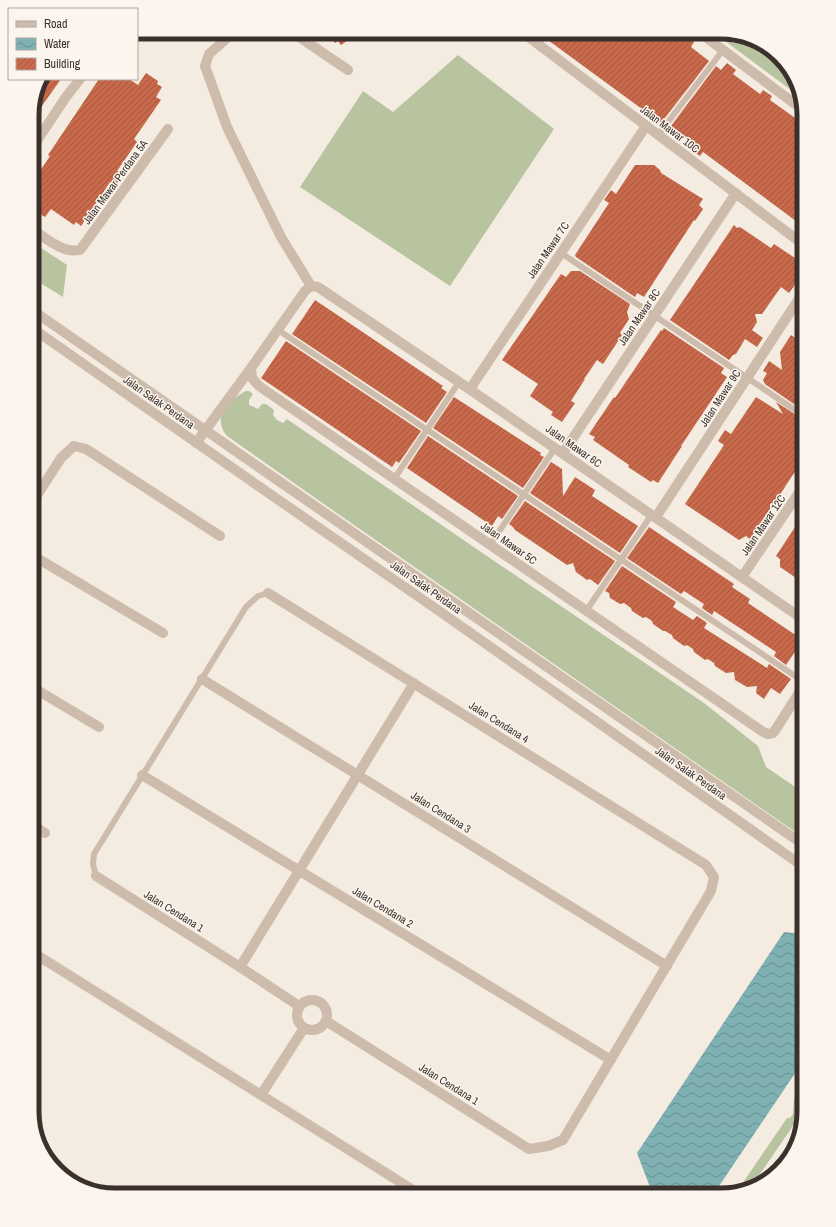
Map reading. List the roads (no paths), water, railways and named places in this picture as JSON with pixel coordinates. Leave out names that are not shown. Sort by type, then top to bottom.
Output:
[{"type":"street","points":[[196,442],[252,368],[305,291],[311,286],[281,237],[227,127],[205,66],[209,54],[226,39]]},
{"type":"street","points":[[302,39],[348,70]]},
{"type":"street","name":"Jalan Mawar 10C","points":[[531,39],[797,239]]},
{"type":"street","points":[[708,39],[796,105]]},
{"type":"street","points":[[39,138],[79,80]]},
{"type":"street","name":"Jalan Mawar 7C","points":[[470,389],[646,126]]},
{"type":"street","name":"Jalan Mawar Perdana 5A","points":[[39,233],[64,249],[73,252],[80,250],[168,129]]},
{"type":"street","name":"Jalan Mawar 8C","points":[[559,450],[654,316],[736,194]]},
{"type":"street","name":"Jalan Mawar 6C","points":[[311,286],[318,287],[329,293],[797,615]]},
{"type":"street","name":"Jalan Mawar 9C","points":[[654,516],[797,303]]},
{"type":"street","name":"Jalan Salak Perdana","points":[[39,315],[797,840]]},
{"type":"street","name":"Jalan Salak Perdana","points":[[39,333],[439,610],[797,862]]},
{"type":"street","name":"Jalan Mawar 5C","points":[[252,368],[252,378],[259,386],[763,732],[768,734],[773,733],[797,695]]},
{"type":"street","points":[[39,492],[61,458],[74,446],[86,449],[220,536]]},
{"type":"street","name":"Jalan Mawar 12C","points":[[742,577],[797,495]]},
{"type":"street","points":[[39,559],[163,633]]},
{"type":"street","name":"Jalan Cendana 4","points":[[268,592],[706,865],[714,877],[711,891],[667,966]]},
{"type":"street","name":"Jalan Cendana 3","points":[[202,679],[667,966]]},
{"type":"street","points":[[240,967],[414,683]]},
{"type":"street","points":[[39,691],[99,727]]},
{"type":"street","name":"Jalan Cendana 2","points":[[142,775],[611,1060]]},
{"type":"street","points":[[39,829],[45,833]]},
{"type":"street","name":"Jalan Cendana 1","points":[[96,876],[299,1006]]},
{"type":"street","points":[[39,956],[409,1188]]},
{"type":"street","points":[[611,1060],[667,966]]},
{"type":"street","points":[[308,1000],[318,1000],[325,1007],[328,1017],[326,1022],[319,1029],[309,1030],[304,1028],[300,1025],[298,1020],[297,1015],[299,1006],[308,1000]]},
{"type":"street","name":"Jalan Cendana 1","points":[[326,1022],[529,1149],[548,1146],[563,1140],[611,1060]]},
{"type":"street","points":[[261,1095],[304,1028]]},
{"type":"lane","points":[[658,135],[723,50]]},
{"type":"lane","points":[[561,253],[797,411]]},
{"type":"lane","points":[[278,330],[524,494],[797,679]]},
{"type":"lane","points":[[394,479],[459,382]]},
{"type":"lane","points":[[490,544],[524,494],[559,450]]},
{"type":"lane","points":[[586,611],[621,560],[654,516]]},
{"type":"lane","points":[[96,876],[93,864],[94,854],[246,607],[258,596],[268,592]]},
{"type":"water","points":[[784,932],[797,933],[797,1070],[718,1188],[650,1188],[637,1153]]}]
